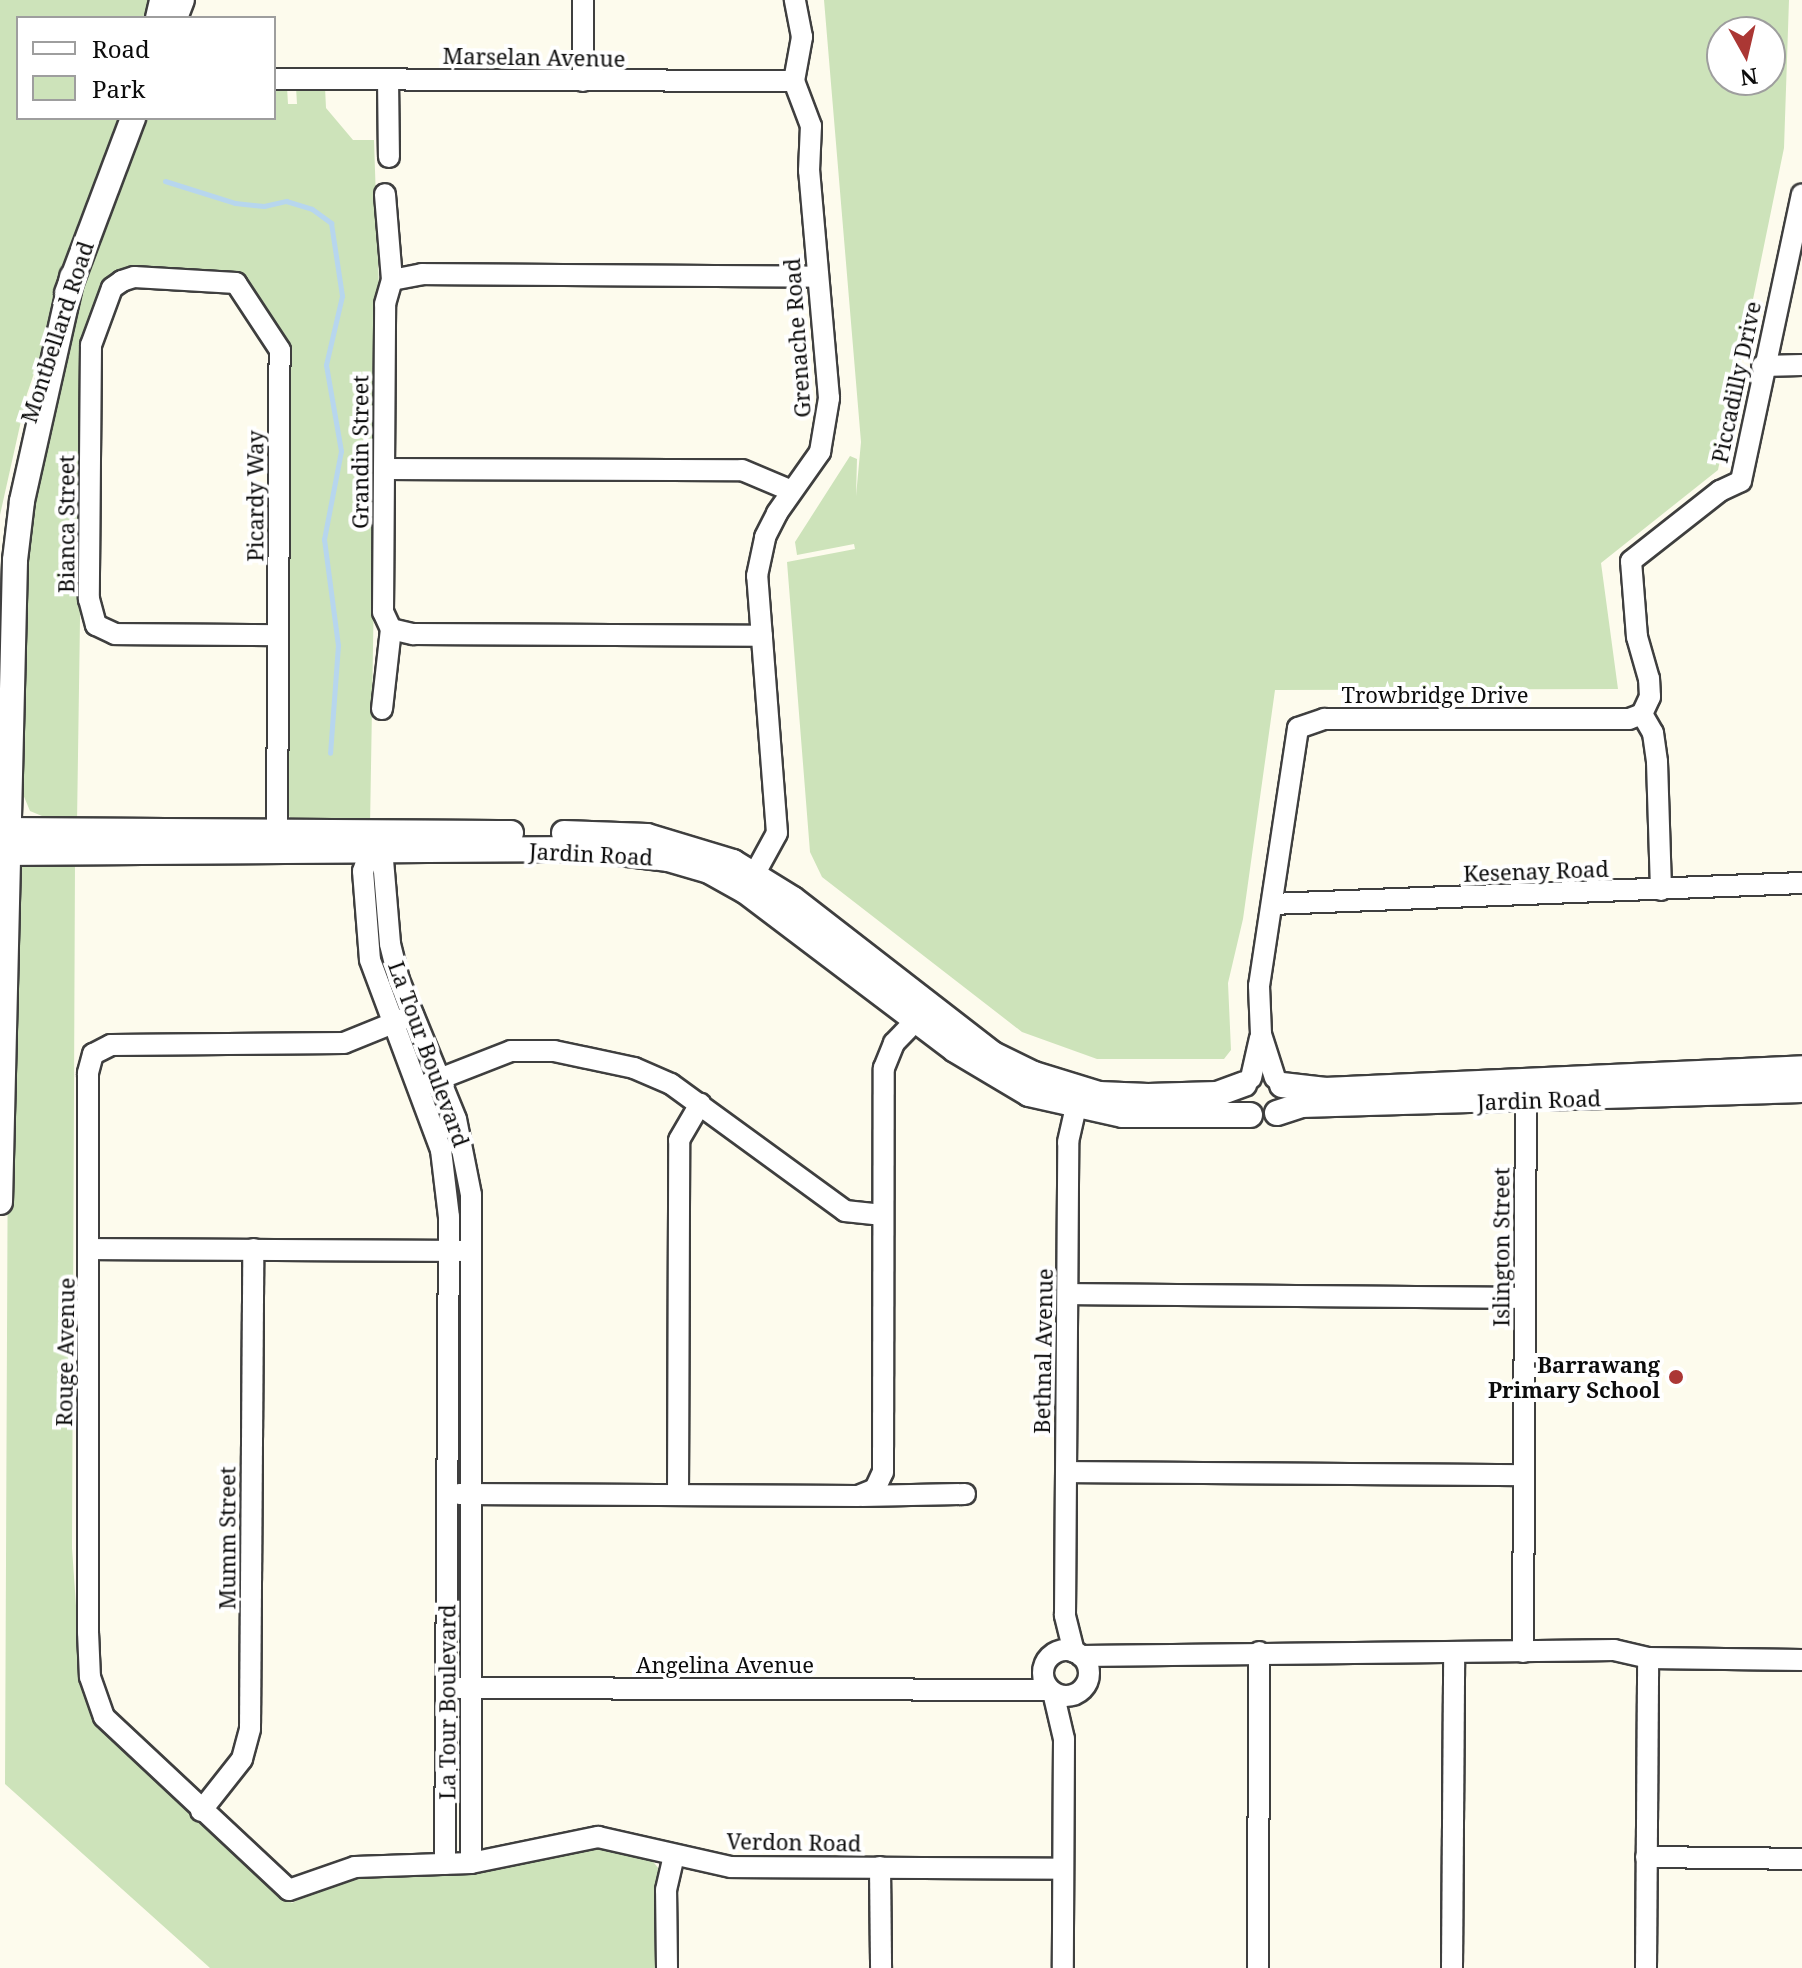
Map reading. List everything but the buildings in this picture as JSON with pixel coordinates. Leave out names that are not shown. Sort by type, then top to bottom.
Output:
[{"type":"street","points":[[583,0],[583,81]]},
{"type":"street","points":[[794,81],[802,37],[795,0]]},
{"type":"street","name":"Marselan Avenue","points":[[276,79],[794,81]]},
{"type":"street","points":[[388,79],[389,157]]},
{"type":"street","name":"Grenache Road","points":[[750,882],[777,833],[757,576],[765,537],[820,452],[827,429],[829,398],[809,171],[811,126],[794,81]]},
{"type":"street","name":"Montbellard Road","points":[[0,551],[32,401],[72,277],[132,120]]},
{"type":"street","name":"Grandin Street","points":[[382,709],[391,629],[383,612],[385,304],[392,280],[385,194]]},
{"type":"street","name":"Piccadilly Drive","points":[[1642,714],[1650,697],[1649,679],[1637,637],[1631,561],[1720,491],[1741,481],[1762,366],[1802,194]]},
{"type":"street","points":[[392,280],[422,274],[818,277]]},
{"type":"street","points":[[0,1202],[3,841],[16,545],[72,277]]},
{"type":"street","name":"Picardy Way","points":[[112,288],[134,277],[225,279],[246,292],[275,336],[280,350],[277,841]]},
{"type":"street","name":"Bianca Street","points":[[112,288],[91,345],[89,599],[96,625],[115,634],[278,635]]},
{"type":"street","points":[[1762,366],[1802,365]]},
{"type":"street","points":[[384,469],[742,470],[792,491]]},
{"type":"street","points":[[391,629],[413,634],[762,636]]},
{"type":"street","points":[[1642,714],[1653,733],[1657,762],[1661,890]]},
{"type":"street","name":"Trowbridge Drive","points":[[1263,1081],[1259,986],[1298,728],[1324,719],[1629,719],[1642,714]]},
{"type":"street","name":"Jardin Road","points":[[3,841],[277,841],[626,852],[709,871],[750,882],[923,1013],[995,1077],[1077,1098],[1123,1115],[1235,1111],[1264,1119],[1301,1105],[1526,1091],[1802,1068]]},
{"type":"street","name":"La Tour Boulevard","points":[[377,844],[390,944],[413,1015],[441,1078],[466,1154],[473,1251],[471,1863]]},
{"type":"street","name":"La Tour Boulevard","points":[[377,844],[364,929],[392,1025],[420,1087],[441,1150],[448,1252],[445,1864]]},
{"type":"street","name":"Kesenay Road","points":[[1272,904],[1802,883]]},
{"type":"street","points":[[858,1496],[880,1484],[884,1068],[894,1043],[923,1013]]},
{"type":"street","name":"Rouge Avenue","points":[[296,1891],[276,1882],[104,1717],[90,1677],[88,1073],[95,1051],[111,1045],[344,1043],[413,1015]]},
{"type":"street","points":[[420,1087],[490,1055],[554,1051],[634,1068],[700,1104],[845,1211],[883,1215]]},
{"type":"street","points":[[1250,1115],[1241,1104],[1263,1081],[1284,1103],[1277,1113]]},
{"type":"street","name":"Jardin Road","points":[[1077,1098],[1201,1095],[1263,1081],[1326,1090],[1802,1090]]},
{"type":"street","name":"Islington Street","points":[[1523,1652],[1526,1091]]},
{"type":"street","name":"Bethnal Avenue","points":[[1077,1098],[1068,1142],[1065,1615],[1078,1654]]},
{"type":"street","points":[[678,1495],[679,1140],[700,1104]]},
{"type":"street","points":[[90,1249],[473,1251]]},
{"type":"street","name":"Mumm Street","points":[[201,1811],[242,1759],[250,1729],[253,1249]]},
{"type":"street","points":[[1068,1294],[1525,1298]]},
{"type":"street","points":[[1066,1472],[1524,1475]]},
{"type":"street","points":[[448,1493],[965,1494]]},
{"type":"street","name":"Bethnal Avenue","points":[[1046,1663],[1065,1615]]},
{"type":"street","points":[[1063,1968],[1064,1739],[1046,1663],[1060,1651],[1123,1657],[1259,1652],[1597,1654],[1614,1650],[1648,1665],[1703,1660],[1802,1660]]},
{"type":"street","points":[[1258,1968],[1259,1652]]},
{"type":"street","points":[[1452,1968],[1454,1653]]},
{"type":"street","points":[[1064,1739],[1088,1668],[1078,1654]]},
{"type":"street","points":[[1051,1691],[1083,1687],[1123,1657]]},
{"type":"street","name":"Angelina Avenue","points":[[1004,1690],[1027,1681],[1046,1663]]},
{"type":"street","points":[[1646,1968],[1648,1665]]},
{"type":"street","name":"Angelina Avenue","points":[[447,1688],[1051,1691]]},
{"type":"street","name":"Verdon Road","points":[[296,1891],[355,1867],[471,1863],[598,1837],[731,1867],[1063,1869]]},
{"type":"street","points":[[667,1968],[666,1890],[674,1855]]},
{"type":"street","points":[[1646,1857],[1802,1859]]},
{"type":"street","points":[[880,1867],[881,1968]]},
{"type":"green space","points":[[0,0],[156,0],[152,16],[16,16],[16,120],[120,120],[27,394],[0,515]]},
{"type":"green space","points":[[824,0],[1789,0],[1786,89],[1786,16],[1706,16],[1706,96],[1786,96],[1784,148],[1718,470],[1601,563],[1618,689],[1275,690],[1243,919],[1228,983],[1231,1050],[1224,1059],[1097,1059],[1022,1032],[822,877],[810,852],[787,562],[855,549],[854,544],[797,555],[795,542],[850,456],[857,459],[856,496],[861,442]]},
{"type":"green space","points":[[276,87],[287,87],[288,104],[297,104],[296,87],[325,87],[326,108],[353,140],[374,140],[379,290],[370,827],[292,821],[285,808],[288,345],[242,275],[224,270],[129,269],[106,283],[84,349],[77,823],[30,811],[20,787],[21,525],[86,270],[145,120],[276,120]]},
{"type":"green space","points":[[26,860],[75,864],[72,1548],[81,1678],[102,1727],[292,1903],[342,1878],[590,1848],[650,1858],[659,1869],[657,1968],[210,1968],[5,1784],[9,885]]},
{"type":"waterway","points":[[165,181],[235,203],[264,206],[286,201],[312,209],[331,223],[342,296],[326,365],[341,451],[324,539],[338,645],[330,753]]},
{"type":"place","name":"Barrawang Primary School","points":[[1676,1377]]}]
